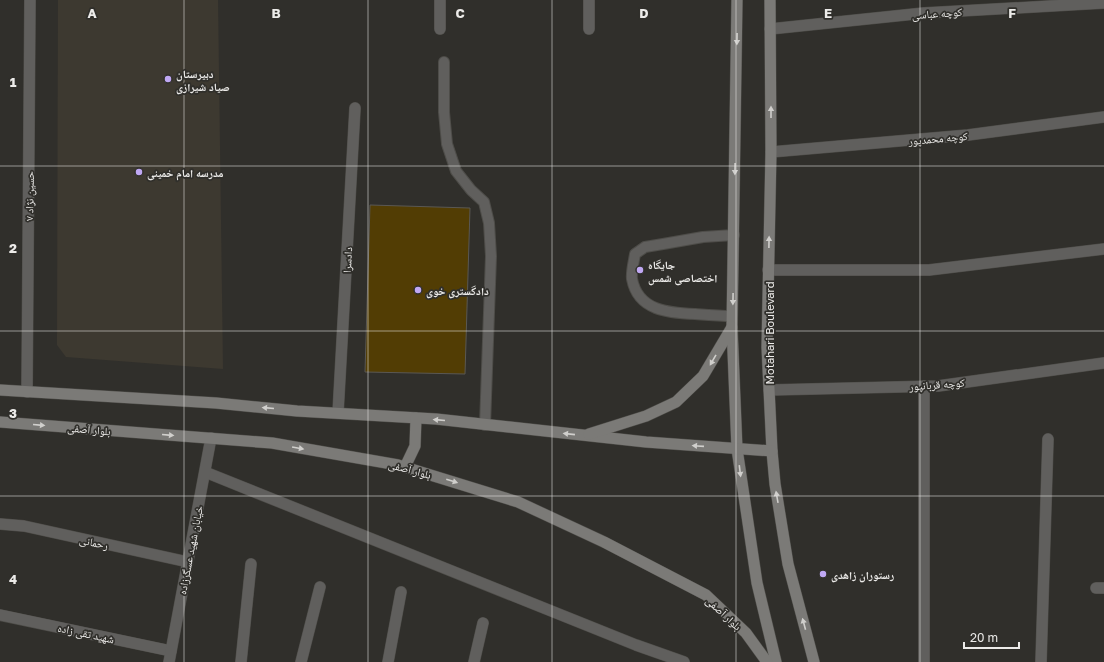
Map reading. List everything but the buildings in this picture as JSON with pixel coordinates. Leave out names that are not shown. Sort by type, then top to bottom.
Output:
[{"type":"main road","points":[[738,0],[732,322],[737,449],[757,583],[776,662]]},
{"type":"main road","name":"Motahari Boulevard","points":[[770,0],[771,152],[767,348],[772,451],[775,484],[788,564],[814,662]]},
{"type":"main road","points":[[584,436],[646,416],[676,402],[703,376],[732,322]]},
{"type":"main road","points":[[0,390],[216,403],[297,411],[416,418],[646,442],[772,451]]},
{"type":"main road","points":[[405,467],[415,446],[416,418]]},
{"type":"main road","name":"بلوار آصفی","points":[[0,422],[272,443],[405,467],[518,502],[604,542],[706,595],[746,633],[767,662]]},
{"type":"street","name":"حسین نژاد ۷","points":[[27,392],[30,0]]},
{"type":"street","points":[[440,0],[440,29]]},
{"type":"street","points":[[589,0],[589,29]]},
{"type":"street","name":"کوچه عباسی","points":[[770,30],[924,13],[1104,3]]},
{"type":"street","name":"دادسرا","points":[[338,413],[355,108]]},
{"type":"street","name":"کوچه محمدپور","points":[[771,152],[968,135],[1104,117]]},
{"type":"street","points":[[768,270],[929,270],[1104,249]]},
{"type":"street","name":"کوچه قربانپور","points":[[769,390],[938,386],[1104,363]]},
{"type":"street","points":[[924,386],[924,662]]},
{"type":"street","name":"خیابان شهید عسگرزاده","points":[[169,662],[211,438]]},
{"type":"street","points":[[1041,662],[1048,439]]},
{"type":"street","points":[[205,472],[636,645],[684,662]]},
{"type":"street","name":"رحمانی","points":[[0,524],[24,526],[188,562]]},
{"type":"street","points":[[241,662],[251,564]]},
{"type":"street","points":[[302,662],[320,587]]},
{"type":"street","points":[[388,662],[401,592]]},
{"type":"street","name":"شهید تقی زاده","points":[[0,615],[171,651]]},
{"type":"street","points":[[474,662],[483,622]]},
{"type":"lane","points":[[444,62],[444,112],[447,144],[456,171],[471,190],[484,202],[489,223],[491,256],[485,425]]},
{"type":"lane","points":[[732,322],[671,313],[655,308],[646,303],[639,295],[632,278],[635,254],[645,247],[704,237],[734,235]]},
{"type":"shaded area","name":"مدرسه امام خمینی","points":[[58,0],[218,0],[223,369],[66,357],[57,345]]},
{"type":"place","name":"دبیرستان صیاد شیرازی","points":[[168,79]]},
{"type":"place","name":"مدرسه امام خمینی","points":[[139,172]]},
{"type":"place","name":"جایگاه اختصاصی شمس","points":[[640,270]]},
{"type":"place","name":"دادگستری خوی","points":[[418,290]]},
{"type":"place","name":"رستوران زاهدی","points":[[823,574]]}]
